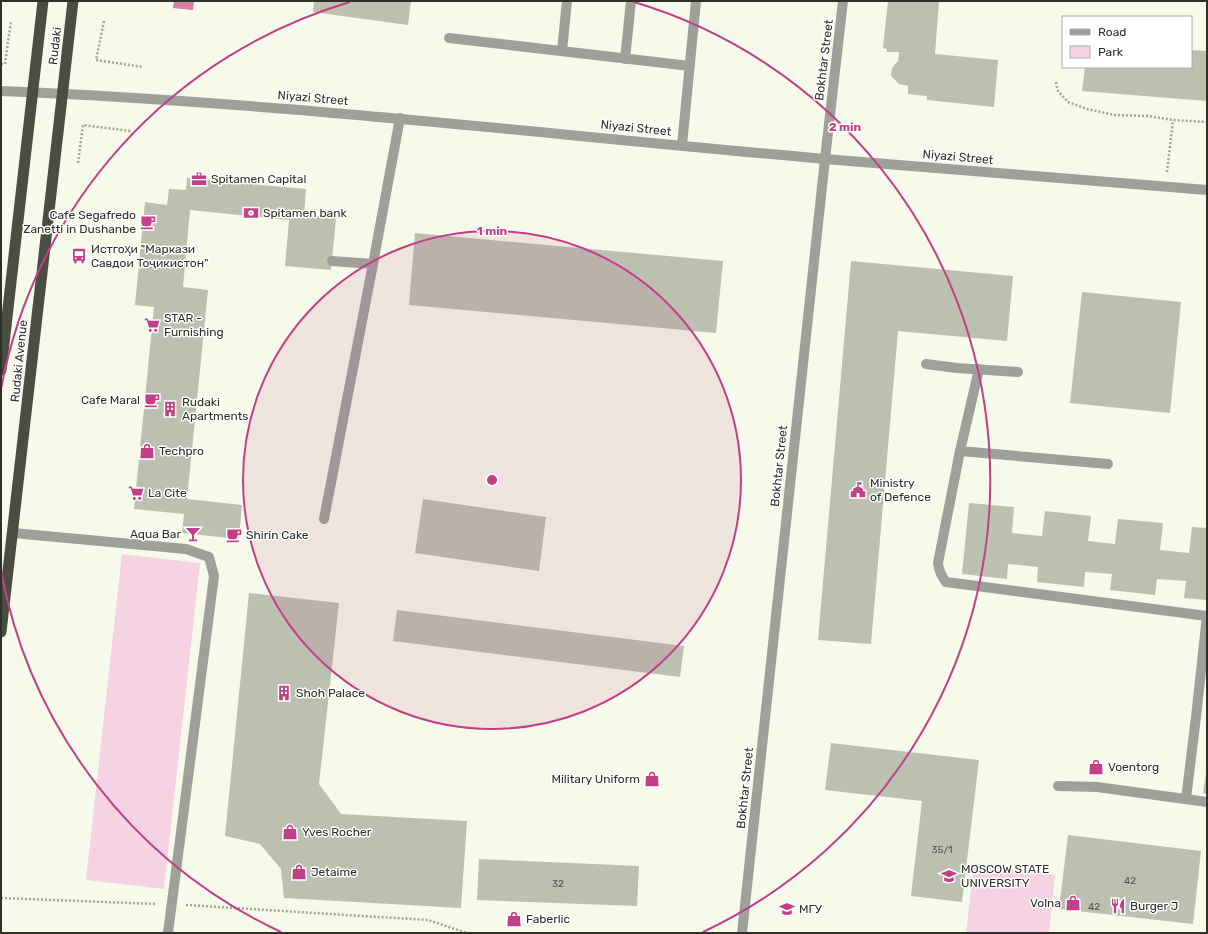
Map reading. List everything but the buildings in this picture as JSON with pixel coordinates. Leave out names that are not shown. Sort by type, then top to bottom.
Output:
[{"type":"highway","name":"Rudaki Avenue","points":[[1,370],[43,1]]},
{"type":"highway","name":"Rudaki","points":[[62,94],[73,1]]},
{"type":"highway","name":"Rudaki Avenue","points":[[1,632],[62,94]]},
{"type":"street","points":[[562,51],[567,1]]},
{"type":"street","points":[[625,58],[631,1]]},
{"type":"street","points":[[682,145],[696,1]]},
{"type":"street","name":"Bokhtar Street","points":[[742,933],[843,1]]},
{"type":"street","points":[[449,38],[690,66]]},
{"type":"street","name":"Niyazi Street","points":[[1,91],[291,109],[400,118],[825,159],[1207,190]]},
{"type":"street","points":[[324,519],[400,118]]},
{"type":"street","points":[[332,262],[373,264]]},
{"type":"street","points":[[926,364],[1018,372]]},
{"type":"street","points":[[979,369],[960,451],[938,563],[942,578],[946,582],[1207,616],[1186,799]]},
{"type":"street","points":[[960,451],[1108,464]]},
{"type":"street","points":[[13,533],[186,549],[209,557],[214,576],[168,933]]},
{"type":"street","points":[[1058,786],[1097,787],[1207,802]]},
{"type":"path","points":[[1,64],[4,64],[11,21]]},
{"type":"path","points":[[104,21],[96,60],[144,67]]},
{"type":"path","points":[[1056,82],[1058,91],[1068,102],[1087,109],[1115,114],[1207,122]]},
{"type":"path","points":[[1166,186],[1173,120]]},
{"type":"path","points":[[78,164],[83,125],[131,131]]},
{"type":"path","points":[[1,898],[172,904],[428,920],[467,933]]},
{"type":"green space","points":[[122,554],[200,563],[164,889],[86,880]]},
{"type":"green space","points":[[974,864],[1055,875],[1049,933],[966,933]]},
{"type":"shaded area","points":[[174,1],[194,1],[193,10],[173,8]]},
{"type":"place","name":"Spitamen Capital","points":[[199,179]]},
{"type":"place","name":"Spitamen bank","points":[[251,213]]},
{"type":"place","name":"Cafe Segafredo Zanetti in Dushanbe","points":[[148,222]]},
{"type":"place","name":"Истгоҳи \"Маркази Савдои Toҷикистон\"","points":[[79,256]]},
{"type":"place","name":"STAR - Furnishing","points":[[152,325]]},
{"type":"place","name":"Cafe Maral","points":[[152,400]]},
{"type":"place","name":"Rudaki Apartments","points":[[170,409]]},
{"type":"place","name":"Techpro","points":[[147,451]]},
{"type":"place","name":"Ministry of Defence","points":[[858,490]]},
{"type":"place","name":"La Cite","points":[[136,493]]},
{"type":"place","name":"Aqua Bar","points":[[193,534]]},
{"type":"place","name":"Shirin Cake","points":[[234,535]]},
{"type":"place","name":"Shoh Palace","points":[[284,693]]},
{"type":"place","name":"Voentorg","points":[[1096,767]]},
{"type":"place","name":"Military Uniform","points":[[652,779]]},
{"type":"place","name":"Yves Rocher","points":[[290,832]]},
{"type":"place","name":"Jetaime","points":[[299,872]]},
{"type":"place","name":"MOSCOW STATE UNIVERSITY","points":[[949,876]]},
{"type":"place","name":"Volna","points":[[1073,903]]},
{"type":"place","name":"Burger J","points":[[1118,906]]},
{"type":"place","name":"МГУ","points":[[787,909]]},
{"type":"place","name":"Faberlic","points":[[514,919]]}]
